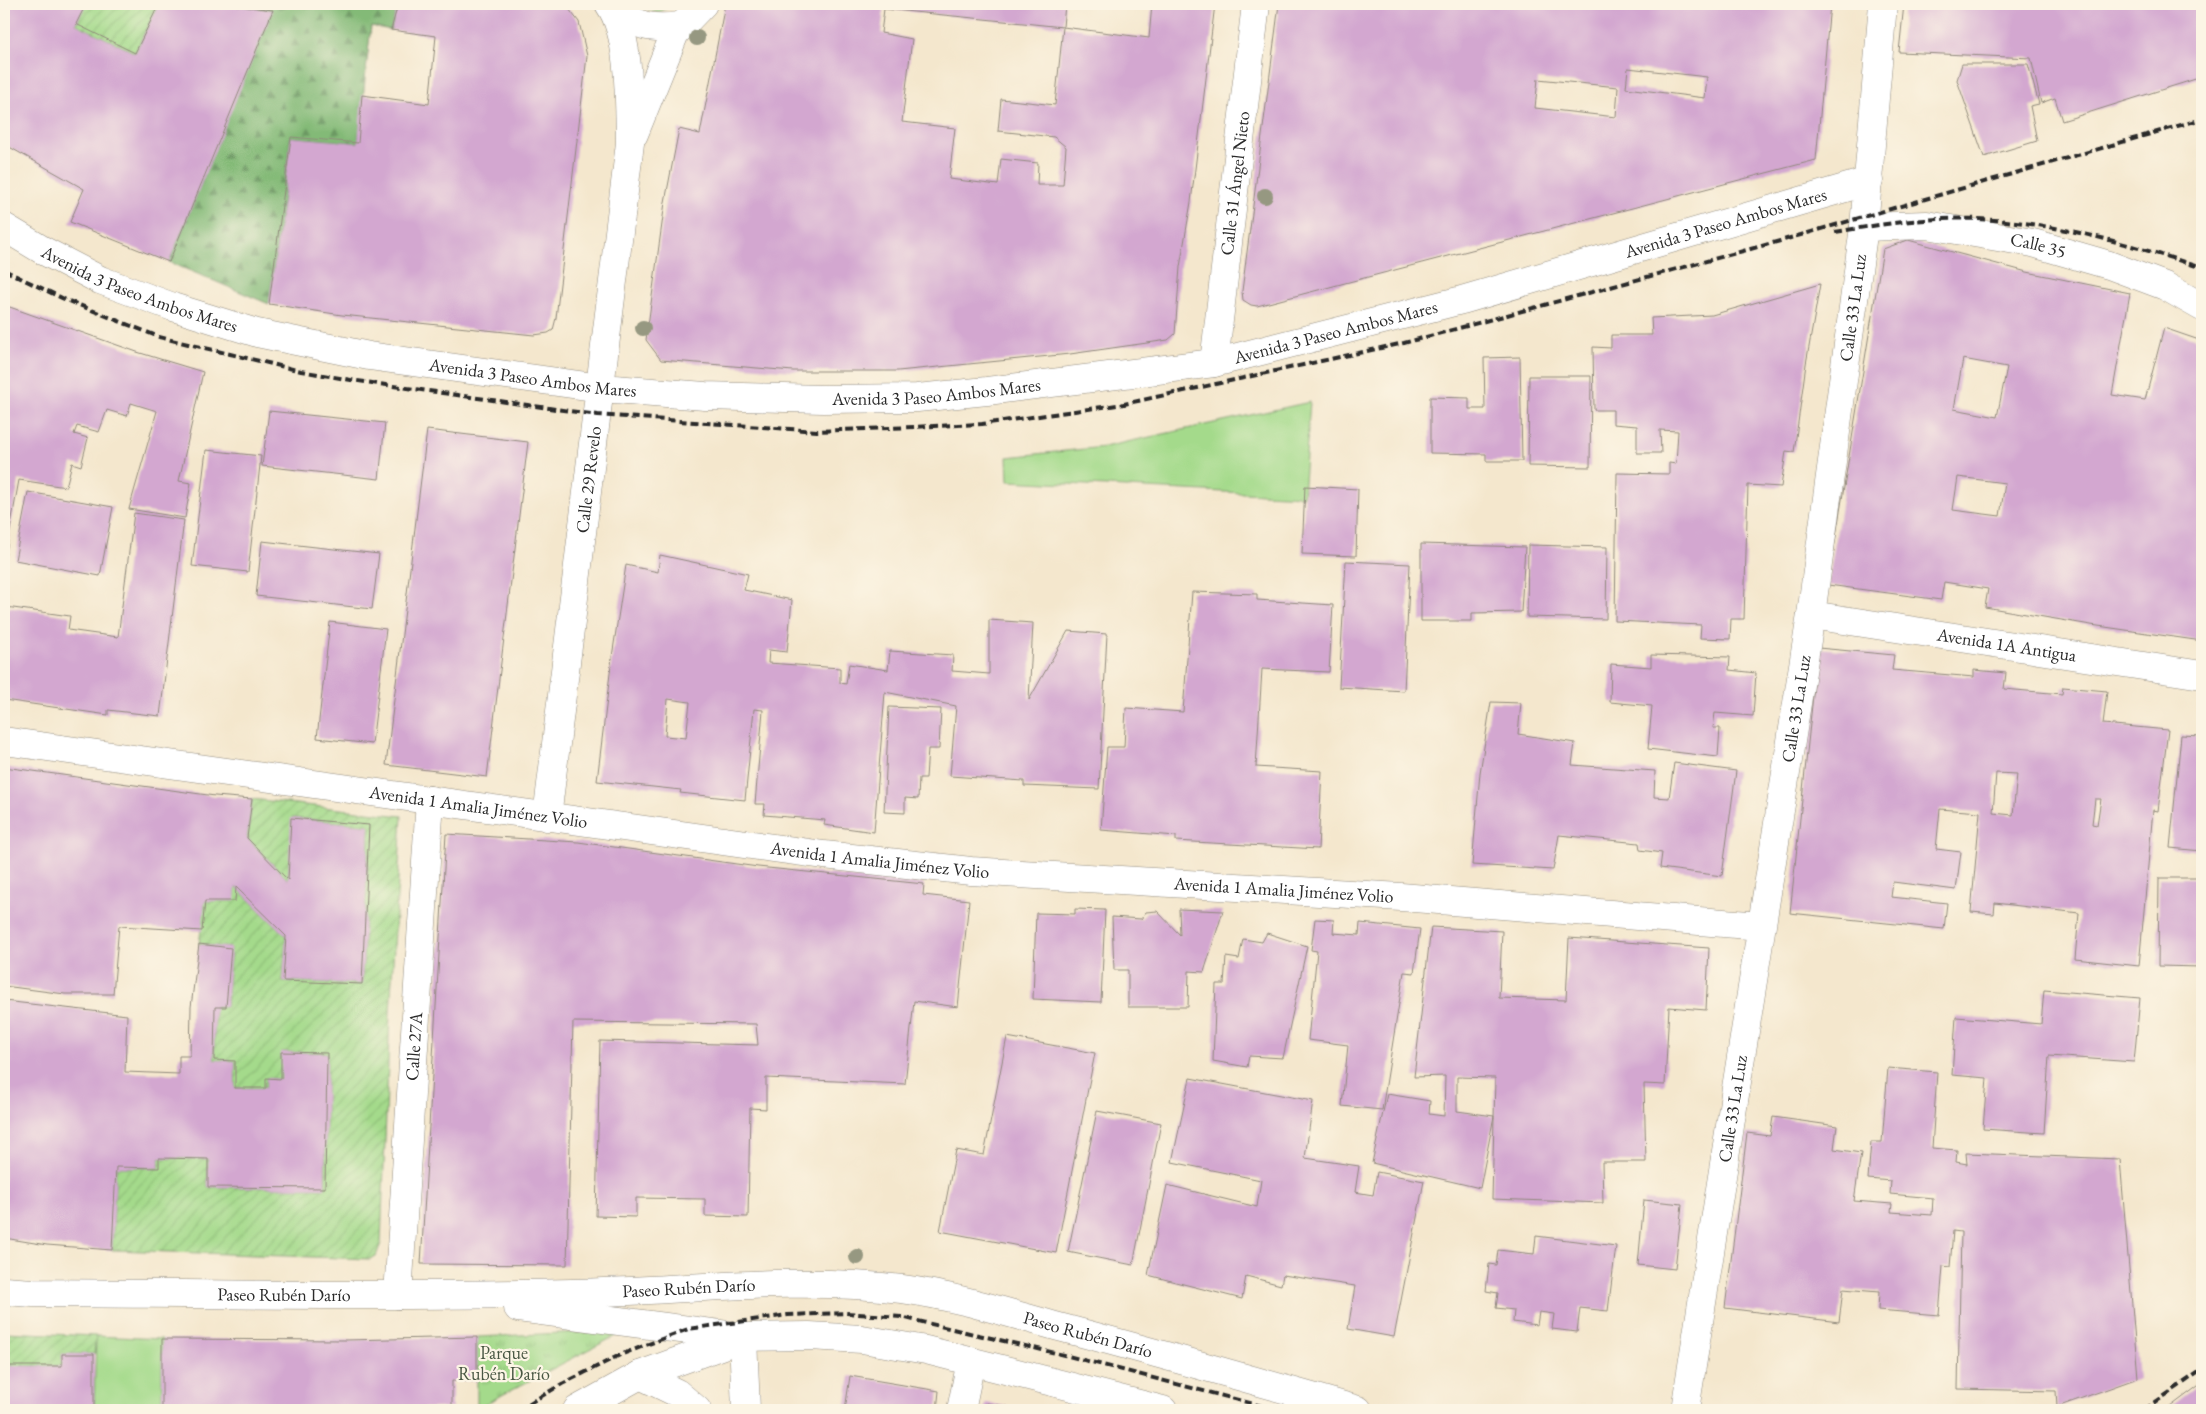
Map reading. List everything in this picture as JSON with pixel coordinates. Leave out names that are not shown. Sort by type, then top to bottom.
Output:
[{"type":"main road","points":[[630,143],[668,49],[680,26],[703,4]]},
{"type":"main road","name":"Calle 31 Ángel Nieto","points":[[1214,363],[1256,4]]},
{"type":"main road","name":"Calle 33 La Luz","points":[[1685,1410],[1811,615],[1864,227],[1883,4]]},
{"type":"main road","points":[[610,5],[626,18],[643,26],[661,28],[680,26]]},
{"type":"main road","points":[[610,5],[623,40],[628,87],[630,143]]},
{"type":"main road","name":"Calle 29 Revelo","points":[[547,817],[630,143]]},
{"type":"main road","name":"Avenida 3 Paseo Ambos Mares","points":[[4,227],[44,252],[100,280],[173,307],[257,333],[369,356],[601,388],[705,396],[823,399],[916,398],[1214,363],[1462,300],[1869,181]]},
{"type":"main road","name":"Calle 35","points":[[1864,227],[1928,225],[2033,243],[2109,265],[2165,286],[2202,307]]},
{"type":"main road","name":"Avenida 1A Antigua","points":[[1811,615],[2202,675]]},
{"type":"main road","name":"Avenida 1 Amalia Jiménez Volio","points":[[4,741],[824,855],[971,871],[1401,897],[1761,926]]},
{"type":"main road","name":"Calle 27A","points":[[408,1295],[430,800]]},
{"type":"main road","name":"Paseo Rubén Darío","points":[[4,1291],[43,1293],[408,1295],[578,1293],[754,1284],[828,1284],[903,1290],[948,1298],[1155,1352],[1358,1410]]},
{"type":"main road","points":[[408,1295],[743,1337],[809,1336],[862,1339],[926,1350],[1163,1410]]},
{"type":"main road","points":[[577,1410],[640,1375],[743,1337]]},
{"type":"main road","points":[[743,1337],[746,1410]]},
{"type":"main road","points":[[961,1410],[971,1361]]},
{"type":"main road","points":[[640,1375],[677,1393],[697,1410]]},
{"type":"green space","points":[[86,4],[158,5],[135,53],[76,24]]},
{"type":"green space","points":[[224,4],[398,4],[391,30],[371,26],[358,143],[291,137],[269,304],[169,262],[272,10]]},
{"type":"green space","points":[[641,4],[674,4],[658,13],[645,8]]},
{"type":"green space","points":[[1310,402],[1303,496],[1008,481],[1007,457],[1104,447]]},
{"type":"green space","points":[[252,799],[402,816],[390,1012],[381,1243],[376,1256],[370,1259],[112,1250],[116,1167],[159,1168],[159,1158],[208,1159],[208,1187],[325,1188],[327,1053],[282,1052],[281,1079],[266,1078],[266,1088],[235,1088],[235,1061],[214,1060],[215,1007],[226,1007],[231,948],[199,944],[205,901],[234,901],[236,887],[286,936],[283,981],[362,984],[369,825],[292,818],[288,880],[247,838]]},
{"type":"green space","name":"Parque Rubén Darío","points":[[627,1330],[477,1408],[477,1337]]},
{"type":"green space","points":[[4,1332],[96,1336],[94,1354],[62,1354],[62,1366],[4,1366]]},
{"type":"green space","points":[[96,1336],[162,1339],[162,1410],[94,1410]]},
{"type":"building","points":[[4,4],[86,4],[76,24],[135,53],[159,4],[224,4],[273,10],[169,262],[70,222],[84,189],[4,144]]},
{"type":"building","points":[[398,4],[565,4],[579,22],[587,56],[556,318],[553,330],[548,333],[534,335],[342,315],[269,304],[291,137],[358,143],[362,95],[429,104],[436,36],[391,30]]},
{"type":"building","points":[[725,4],[1065,4],[1063,27],[1149,38],[1152,4],[1215,4],[1191,202],[1180,267],[1175,334],[1168,340],[1070,354],[898,371],[793,371],[661,360],[646,340],[665,202],[679,129],[700,134]],"holes":[[[884,9],[1063,27],[1055,105],[1001,99],[998,131],[1054,137],[1066,147],[1063,185],[1037,185],[1038,163],[1001,159],[998,185],[949,179],[955,128],[902,122],[912,39],[881,33]]]},
{"type":"building","points":[[1279,4],[1830,4],[1816,160],[1257,306],[1243,300],[1242,291]],"holes":[[[1628,68],[1707,77],[1705,98],[1626,88]],[[1538,79],[1618,87],[1616,117],[1535,108]]]},
{"type":"building","points":[[1904,4],[2047,4],[2071,6],[2071,4],[2202,4],[2202,77],[2062,121],[2055,98],[2041,103],[2031,58],[1899,52]]},
{"type":"building","points":[[1962,64],[2028,64],[2039,104],[2030,106],[2037,141],[1984,157],[1957,80]]},
{"type":"building","points":[[1908,240],[2027,272],[2130,293],[2112,395],[2145,400],[2164,328],[2202,341],[2202,641],[1985,607],[1988,589],[1944,582],[1941,600],[1828,585],[1883,249]],"holes":[[[1963,359],[2007,367],[1997,417],[1954,409]],[[1958,477],[2005,483],[2000,516],[1953,510]]]},
{"type":"building","points":[[1820,284],[1806,364],[1794,452],[1786,451],[1781,487],[1748,485],[1744,619],[1731,619],[1730,639],[1700,638],[1701,625],[1615,621],[1617,473],[1669,474],[1669,463],[1676,464],[1678,431],[1660,430],[1661,453],[1637,453],[1637,426],[1613,424],[1613,410],[1594,410],[1593,347],[1611,348],[1611,335],[1652,335],[1651,318],[1712,315]]},
{"type":"building","points":[[4,305],[137,352],[203,372],[179,481],[191,483],[185,518],[129,509],[157,411],[131,403],[127,416],[107,410],[99,432],[77,426],[74,434],[88,438],[81,466],[72,463],[66,487],[19,480],[4,563]]},
{"type":"building","points":[[1520,357],[1522,461],[1486,461],[1486,454],[1430,453],[1430,397],[1469,398],[1469,409],[1485,409],[1484,358]]},
{"type":"building","points":[[1529,376],[1591,376],[1590,467],[1528,466]]},
{"type":"building","points":[[269,411],[385,423],[379,479],[262,466]]},
{"type":"building","points":[[427,430],[528,442],[487,777],[386,765]]},
{"type":"building","points":[[206,450],[261,456],[248,572],[192,566]]},
{"type":"building","points":[[1305,486],[1358,489],[1356,556],[1302,554]]},
{"type":"building","points":[[28,492],[113,507],[100,576],[15,560]]},
{"type":"building","points":[[134,513],[184,520],[160,716],[108,710],[108,715],[4,700],[4,625],[6,607],[70,616],[68,630],[118,637]]},
{"type":"building","points":[[262,541],[379,554],[372,609],[256,596]]},
{"type":"building","points":[[1421,544],[1525,547],[1521,612],[1472,613],[1472,621],[1421,621]]},
{"type":"building","points":[[1528,545],[1607,547],[1606,619],[1527,617]]},
{"type":"building","points":[[660,555],[748,574],[744,590],[792,600],[787,652],[769,650],[768,663],[840,668],[840,683],[846,684],[849,664],[888,670],[890,651],[953,655],[952,671],[989,674],[989,620],[1033,623],[1029,700],[1068,631],[1107,634],[1099,789],[1024,786],[1024,781],[950,776],[956,706],[885,692],[874,832],[824,825],[825,820],[764,815],[765,804],[755,804],[763,710],[754,709],[745,800],[680,793],[681,790],[597,781],[612,657],[626,565],[658,572]],"holes":[[[668,699],[690,702],[686,738],[665,736]]]},
{"type":"building","points":[[1346,561],[1410,564],[1404,691],[1339,687]]},
{"type":"building","points":[[1192,592],[1257,594],[1257,600],[1333,605],[1329,672],[1262,669],[1256,767],[1322,771],[1318,849],[1176,841],[1176,836],[1101,830],[1107,747],[1124,747],[1126,708],[1183,712]]},
{"type":"building","points":[[330,622],[386,629],[372,744],[317,738]]},
{"type":"building","points":[[1818,648],[1894,655],[1892,670],[1974,677],[1974,670],[2006,673],[2004,689],[2062,694],[2063,687],[2107,691],[2103,724],[2168,730],[2158,811],[2153,810],[2139,966],[2075,959],[2079,913],[1995,903],[1994,914],[1971,912],[1980,812],[1940,809],[1936,849],[1961,852],[1956,890],[1893,882],[1891,897],[1947,903],[1944,929],[1790,913]],"holes":[[[1996,773],[2017,774],[2013,815],[1993,813]],[[2095,799],[2101,799],[2097,825],[2092,824]]]},
{"type":"building","points":[[1651,655],[1730,657],[1729,670],[1756,673],[1753,716],[1715,713],[1713,728],[1720,728],[1718,757],[1648,749],[1652,706],[1610,702],[1611,664],[1651,667]]},
{"type":"building","points":[[1491,702],[1521,703],[1518,734],[1575,743],[1572,765],[1655,771],[1654,797],[1669,798],[1674,763],[1736,771],[1722,876],[1660,868],[1662,853],[1640,850],[1639,843],[1559,835],[1553,870],[1472,865],[1480,773]]},
{"type":"building","points":[[889,707],[941,709],[939,749],[928,749],[926,778],[919,778],[918,799],[905,798],[905,813],[884,812]]},
{"type":"building","points":[[2181,735],[2202,736],[2202,851],[2170,848]]},
{"type":"building","points":[[4,767],[215,796],[252,799],[247,838],[288,880],[291,818],[369,825],[362,984],[283,981],[286,936],[236,887],[235,901],[205,901],[202,931],[119,926],[113,994],[65,994],[4,986]]},
{"type":"building","points":[[446,834],[578,842],[758,867],[924,884],[923,895],[969,900],[958,1007],[914,1001],[905,1084],[766,1078],[766,1109],[750,1108],[748,1217],[705,1216],[705,1199],[636,1198],[636,1217],[596,1216],[600,1041],[758,1045],[756,1024],[573,1022],[567,1265],[421,1264]]},
{"type":"building","points":[[2159,878],[2202,878],[2202,967],[2158,966]]},
{"type":"building","points":[[1075,909],[1105,910],[1101,1002],[1033,999],[1036,913],[1075,914]]},
{"type":"building","points":[[1179,909],[1223,911],[1204,972],[1189,971],[1188,1007],[1128,1007],[1128,970],[1114,970],[1112,917],[1141,919],[1146,912],[1157,911],[1180,935]]},
{"type":"building","points":[[1315,919],[1334,920],[1333,933],[1359,935],[1360,923],[1420,929],[1414,973],[1404,972],[1382,1110],[1342,1106],[1348,1045],[1308,1040],[1317,951],[1311,950]]},
{"type":"building","points":[[1431,927],[1502,931],[1499,998],[1566,1000],[1569,938],[1709,948],[1706,1010],[1669,1007],[1665,1085],[1644,1084],[1646,1162],[1602,1162],[1603,1203],[1492,1199],[1495,1078],[1457,1077],[1457,1111],[1494,1116],[1480,1188],[1372,1163],[1387,1094],[1430,1101],[1429,1114],[1444,1116],[1445,1076],[1414,1077]]},
{"type":"building","points":[[1267,933],[1307,946],[1283,1058],[1249,1056],[1247,1067],[1213,1061],[1216,984],[1224,984],[1226,957],[1239,959],[1243,939],[1262,942]]},
{"type":"building","points":[[199,944],[231,948],[226,1007],[215,1007],[214,1060],[235,1061],[235,1088],[266,1088],[266,1078],[281,1079],[281,1052],[327,1053],[325,1188],[208,1187],[208,1159],[159,1158],[159,1168],[116,1167],[112,1250],[47,1245],[4,1238],[4,1001],[127,1015],[125,1072],[179,1074],[179,1056],[190,1056],[191,1007]]},
{"type":"building","points":[[2044,990],[2140,998],[2134,1062],[2049,1056],[2044,1133],[1983,1129],[1987,1078],[1952,1075],[1956,1017],[2041,1024]]},
{"type":"building","points":[[1007,1037],[1095,1053],[1056,1253],[940,1231],[956,1150],[984,1155]]},
{"type":"building","points":[[1888,1068],[1937,1072],[1932,1148],[1957,1150],[1956,1162],[1967,1164],[1966,1153],[2120,1159],[2138,1378],[2057,1407],[2056,1391],[1958,1389],[1961,1232],[1953,1231],[1950,1267],[1943,1266],[1939,1315],[1878,1310],[1879,1292],[1843,1289],[1839,1322],[1725,1308],[1747,1133],[1770,1136],[1773,1117],[1837,1126],[1834,1149],[1861,1153],[1854,1201],[1892,1204],[1891,1212],[1932,1215],[1933,1198],[1890,1194],[1891,1181],[1868,1179],[1871,1142],[1882,1142]]},
{"type":"building","points":[[1190,1078],[1313,1101],[1305,1158],[1359,1166],[1355,1192],[1373,1195],[1377,1172],[1424,1181],[1394,1337],[1348,1329],[1355,1286],[1283,1275],[1281,1285],[1246,1276],[1242,1299],[1148,1275],[1167,1185],[1257,1207],[1261,1180],[1172,1162]]},
{"type":"building","points":[[1097,1111],[1161,1123],[1133,1265],[1068,1252]]},
{"type":"building","points":[[1644,1200],[1682,1204],[1675,1269],[1638,1265]]},
{"type":"building","points":[[1536,1236],[1616,1246],[1608,1311],[1580,1308],[1577,1332],[1552,1329],[1554,1314],[1539,1312],[1537,1325],[1513,1322],[1514,1310],[1496,1308],[1498,1293],[1486,1291],[1489,1264],[1496,1265],[1498,1250],[1534,1254]]},
{"type":"building","points":[[477,1337],[477,1381],[452,1381],[452,1408],[162,1410],[162,1339],[346,1340]]},
{"type":"building","points":[[62,1354],[94,1354],[94,1410],[4,1410],[4,1366],[62,1366]]},
{"type":"building","points":[[850,1376],[939,1391],[937,1410],[845,1410]]},
{"type":"building","points":[[2202,1383],[2202,1410],[2166,1410]]},
{"type":"building","points":[[986,1403],[1024,1409],[984,1410]]},
{"type":"railway","points":[[4,270],[64,299],[159,337],[301,371],[351,380],[598,415],[817,431],[982,424],[1124,404],[1404,343],[1780,241],[2202,119]]},
{"type":"railway","points":[[1835,232],[1891,223],[1925,220],[1995,220],[2031,224],[2101,238],[2202,268]]},
{"type":"railway","points":[[518,1410],[562,1384],[620,1355],[688,1329],[788,1315],[846,1313],[901,1317],[1064,1355],[1277,1410]]},
{"type":"railway","points":[[2144,1410],[2202,1370]]}]
